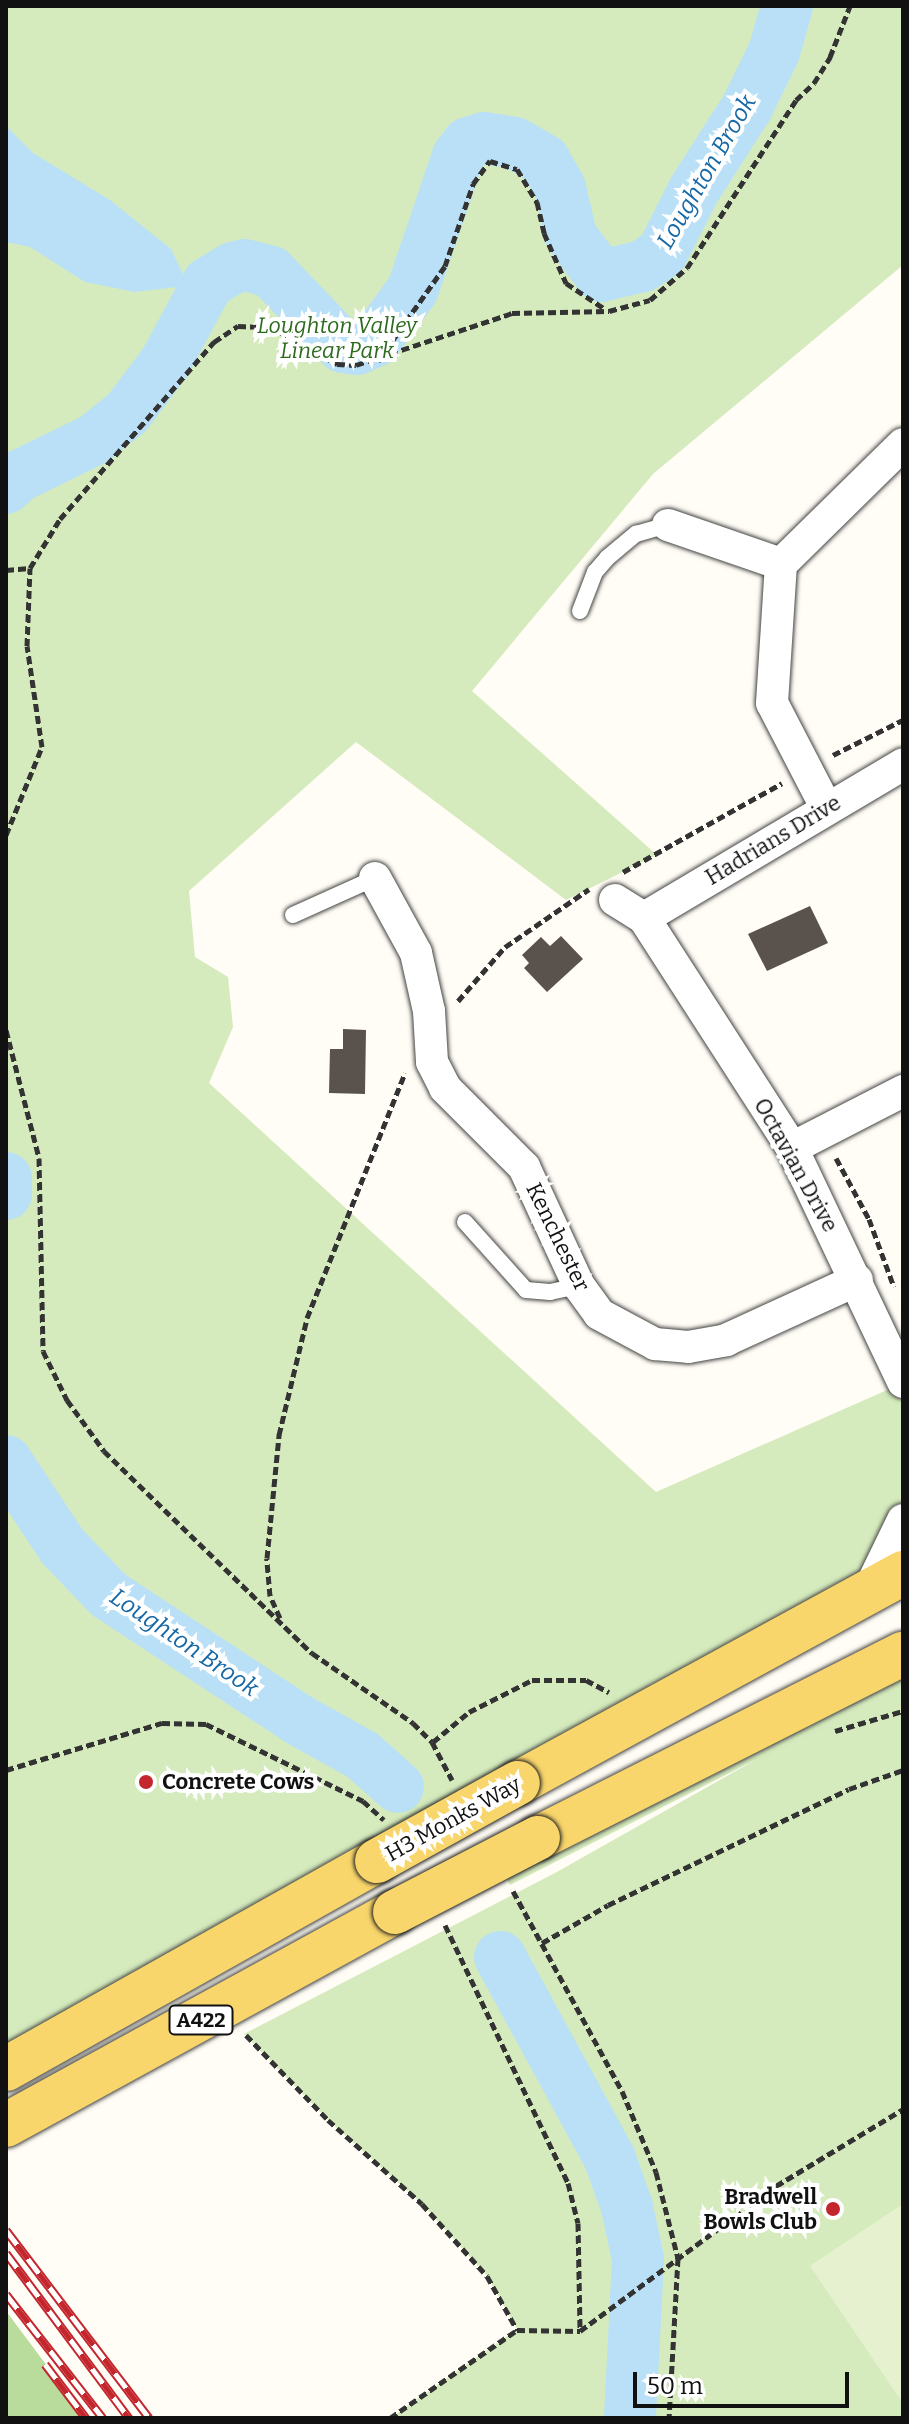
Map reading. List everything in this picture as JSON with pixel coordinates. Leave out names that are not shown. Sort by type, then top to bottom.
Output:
[{"type":"main road","name":"H3 Monks Way","points":[[6,2069],[886,1582]]},
{"type":"main road","name":"A422","points":[[6,2125],[395,1912],[903,1654]]},
{"type":"street","points":[[826,807],[772,703],[781,564],[903,444]]},
{"type":"street","points":[[668,525],[781,564]]},
{"type":"street","name":"Hadrians Drive","points":[[644,918],[903,764]]},
{"type":"street","name":"Kenchester","points":[[375,878],[416,953],[429,1011],[432,1062],[470,1118],[524,1167],[579,1286],[599,1314],[625,1332],[655,1344],[688,1347],[726,1340],[857,1280]]},
{"type":"street","points":[[615,900],[644,918]]},
{"type":"street","name":"Octavian Drive","points":[[644,918],[792,1148],[903,1382]]},
{"type":"street","points":[[792,1148],[903,1091]]},
{"type":"street","points":[[886,1582],[903,1520]]},
{"type":"lane","points":[[580,611],[595,572],[607,558],[636,534],[668,525]]},
{"type":"lane","points":[[293,915],[375,878]]},
{"type":"lane","points":[[465,1222],[526,1290],[550,1292],[579,1286]]},
{"type":"path","points":[[6,835],[42,747],[27,646],[30,568],[60,519],[226,333],[251,325],[271,327],[337,364],[377,362],[512,313],[609,311],[650,300],[687,268],[788,112],[830,57],[850,6]]},
{"type":"path","points":[[377,362],[445,266],[473,184],[490,161],[509,164],[528,185],[566,283],[609,311]]},
{"type":"path","points":[[6,570],[30,568]]},
{"type":"path","points":[[6,1030],[39,1158],[40,1329],[51,1372],[104,1451],[312,1653],[391,1703],[432,1742],[455,1785]]},
{"type":"path","points":[[822,1133],[869,1219],[898,1298]]},
{"type":"path","points":[[432,1742],[469,1712],[532,1680],[586,1680],[618,1699],[637,1722]]},
{"type":"path","points":[[542,1943],[608,1905],[806,1810],[903,1770]]},
{"type":"path","points":[[510,1885],[622,2091],[656,2172],[678,2258],[669,2418]]},
{"type":"path","points":[[244,2034],[328,2120],[422,2204],[487,2276],[517,2330]]},
{"type":"path","points":[[390,2418],[517,2330],[580,2331],[776,2186],[903,2109]]},
{"type":"green space","name":"Loughton Valley Linear Park","points":[[6,6],[903,6],[903,265],[653,474],[472,691],[657,855],[566,900],[356,742],[189,891],[195,957],[228,977],[233,1027],[209,1083],[656,1492],[903,1383],[903,1573],[6,2069]]},
{"type":"green space","points":[[903,1654],[903,2418],[390,2418],[517,2329],[487,2276],[422,2204],[328,2120],[244,2034],[555,1873],[757,1759],[510,1885],[499,1865]]},
{"type":"green space","points":[[903,2204],[903,2397],[900,2399],[810,2266]]},
{"type":"green space","points":[[6,2311],[86,2418],[6,2418]]},
{"type":"water","points":[[6,126],[33,153],[110,200],[171,249],[183,274],[177,287],[135,292],[85,282],[30,247],[6,242]]},
{"type":"building","points":[[810,906],[828,943],[767,971],[748,934]]},
{"type":"building","points":[[561,936],[583,959],[547,992],[524,968],[529,963],[522,955],[541,937],[550,946]]},
{"type":"building","points":[[343,1029],[366,1030],[365,1094],[329,1093],[330,1049],[343,1049]]},
{"type":"waterway","name":"Loughton Brook","points":[[6,488],[19,476],[93,440],[127,413],[166,361],[208,283],[233,268],[245,265],[271,272],[343,347],[357,349],[375,341],[413,289],[458,156],[468,143],[484,138],[515,143],[544,160],[560,188],[571,236],[601,276],[643,266],[662,253],[694,190],[747,107],[774,52],[787,6]]},
{"type":"waterway","name":"Loughton Brook","points":[[6,1178],[6,1194]]},
{"type":"waterway","name":"Loughton Brook","points":[[6,1461],[63,1547],[109,1595],[299,1720],[362,1755],[398,1787]]},
{"type":"waterway","name":"Loughton Brook","points":[[500,1957],[610,2159],[627,2207],[638,2259],[630,2418]]},
{"type":"railway","points":[[6,2230],[149,2418]]},
{"type":"railway","points":[[6,2253],[129,2418]]},
{"type":"railway","points":[[6,2294],[103,2418]]},
{"type":"railway","points":[[45,2364],[86,2418]]},
{"type":"place","name":"Concrete Cows","points":[[146,1782]]},
{"type":"place","name":"Bradwell Bowls Club","points":[[833,2209]]}]
